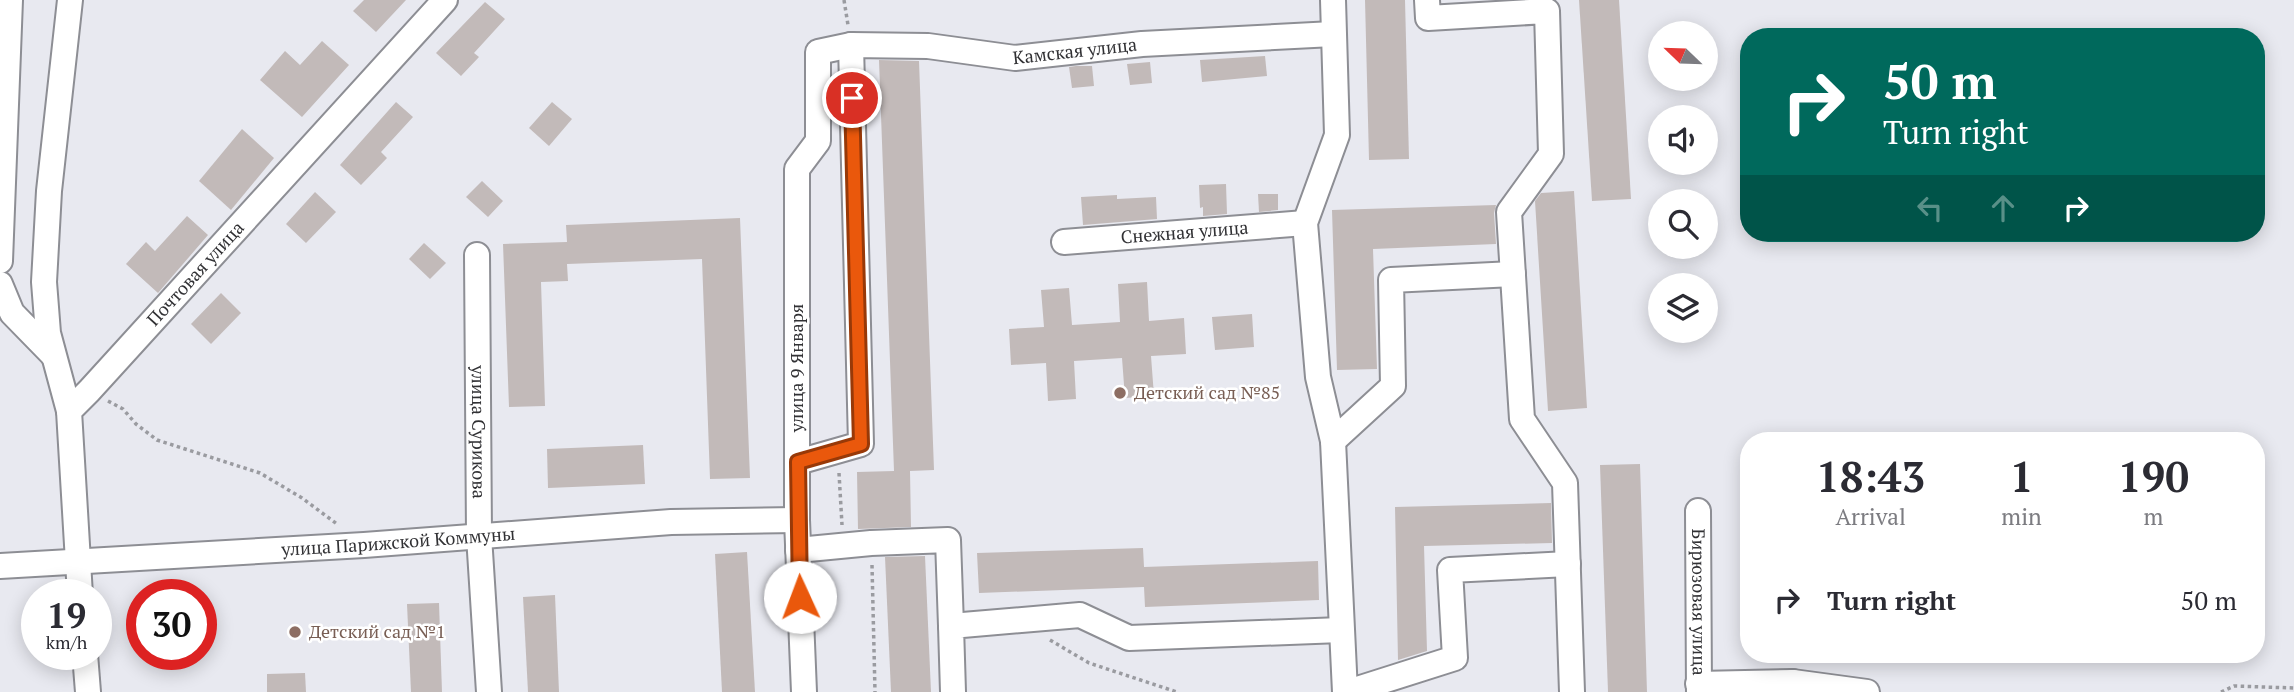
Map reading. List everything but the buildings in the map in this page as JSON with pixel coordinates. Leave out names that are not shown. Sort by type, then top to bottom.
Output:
[{"type":"street","points":[[0,261],[4,57],[10,0]]},
{"type":"street","points":[[70,0],[44,247],[48,333],[69,411],[79,579]]},
{"type":"street","name":"Почтовая улица","points":[[69,411],[445,0]]},
{"type":"street","points":[[1333,0],[1337,135],[1305,223],[1318,377],[1333,441],[1346,692],[1455,658],[1450,570],[1568,564]]},
{"type":"street","points":[[1427,0],[1428,18],[1547,11],[1551,154],[1509,212],[1522,419],[1565,483],[1572,692]]},
{"type":"street","name":"Камская улица","points":[[818,51],[851,44],[928,46],[1015,58],[1142,44],[1333,34]]},
{"type":"street","points":[[798,462],[861,444],[851,44]]},
{"type":"street","name":"улица 9 Января","points":[[804,692],[797,520],[797,169],[818,141],[818,51]]},
{"type":"street","name":"Снежная улица","points":[[1064,242],[1305,223]]},
{"type":"street","name":"улица Сурикова","points":[[477,255],[479,536],[489,692]]},
{"type":"street","points":[[1333,441],[1393,386],[1391,280],[1513,274]]},
{"type":"street","points":[[0,284],[12,313],[53,356]]},
{"type":"street","name":"Бирюзовая улица","points":[[1698,511],[1698,688]]},
{"type":"street","name":"улица Парижской Коммуны","points":[[0,566],[364,545],[671,522],[797,520]]},
{"type":"street","points":[[798,550],[872,542],[948,540],[953,692]]},
{"type":"street","points":[[951,626],[1080,615],[1129,638],[1341,630]]},
{"type":"street","points":[[86,670],[88,692]]},
{"type":"street","points":[[1698,688],[1793,687],[1867,692]]},
{"type":"path","points":[[89,391],[123,408],[136,424],[157,440],[260,473],[282,485],[364,545]]},
{"type":"path","points":[[838,451],[843,544]]},
{"type":"path","points":[[872,542],[875,692]]},
{"type":"path","points":[[1046,638],[1089,663],[1177,692]]},
{"type":"path","points":[[2221,692],[2234,685],[2294,688]]},
{"type":"place","name":"Детский сад №85","points":[[1120,393]]},
{"type":"place","name":"Детский сад №1","points":[[295,632]]},
{"type":"route","points":[[800,597],[798,462],[861,444],[852,98]]}]
